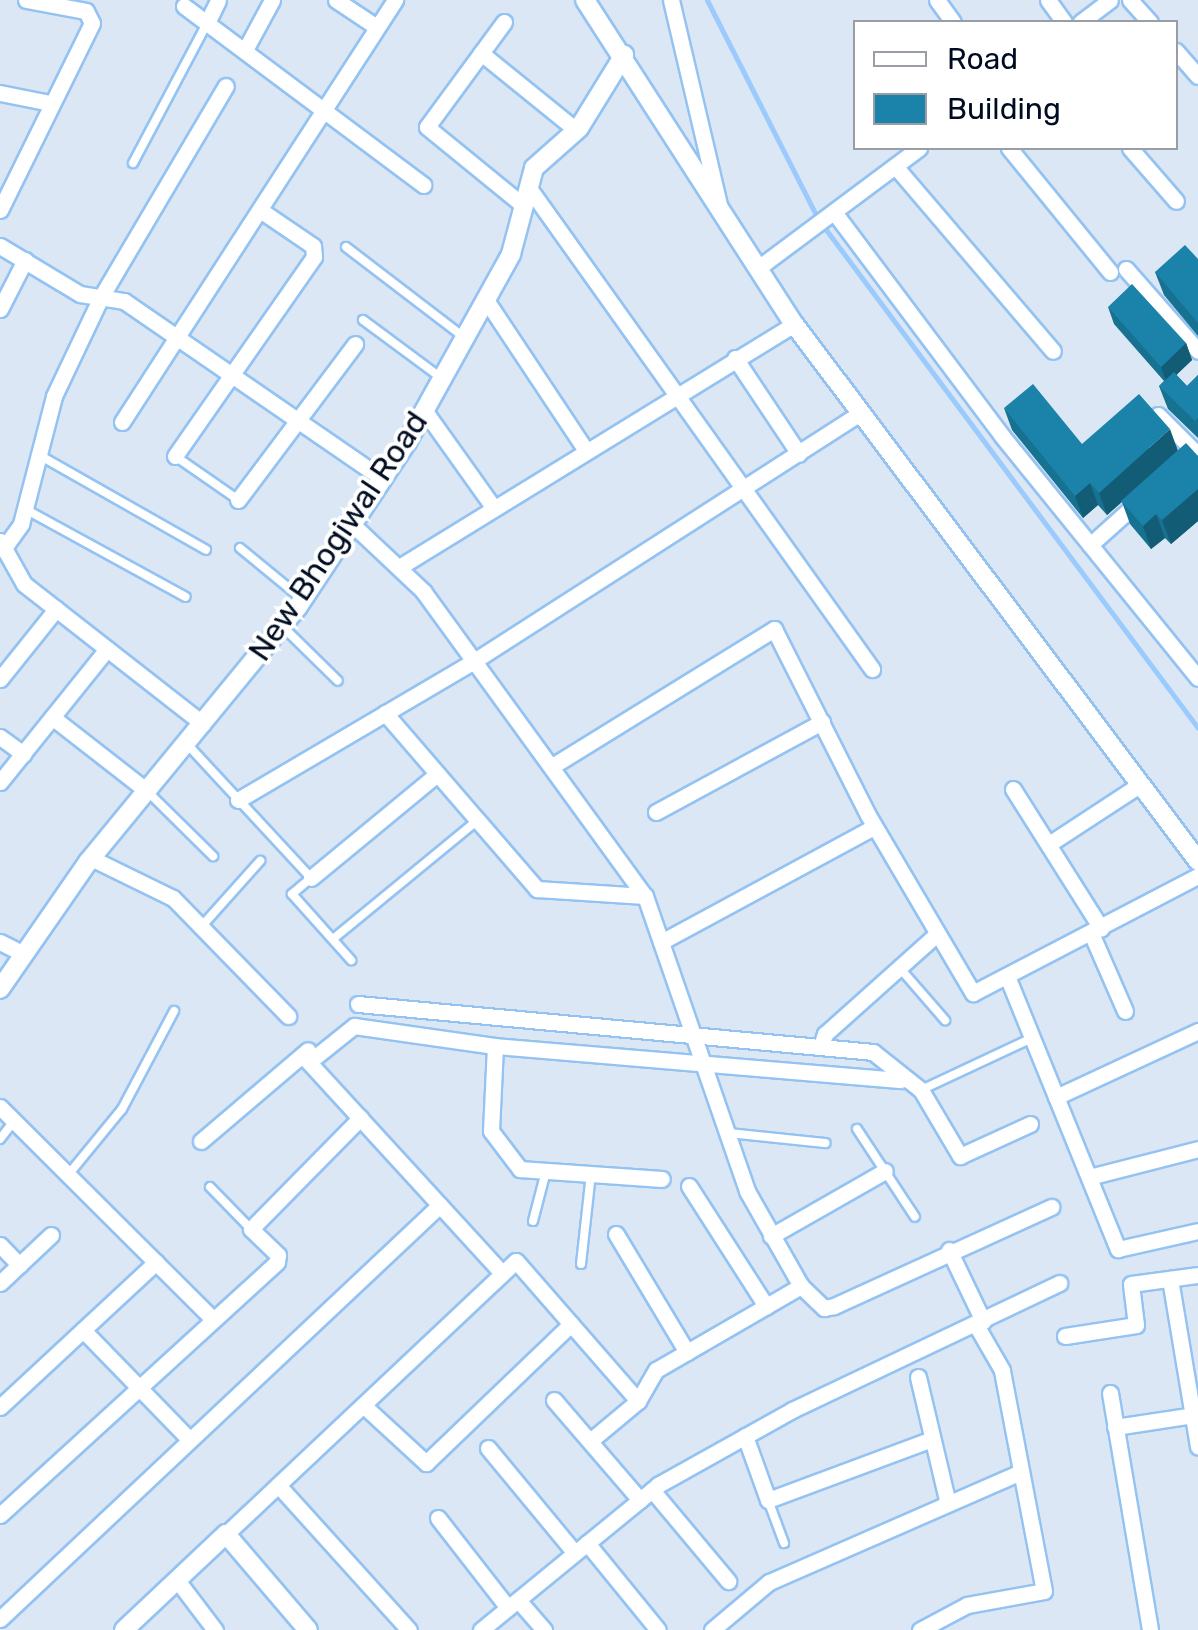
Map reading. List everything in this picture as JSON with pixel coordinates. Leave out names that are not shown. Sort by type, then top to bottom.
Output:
[{"type":"street","points":[[0,210],[90,16],[26,0]]},
{"type":"street","points":[[207,22],[218,0]]},
{"type":"street","points":[[245,50],[272,0]]},
{"type":"street","points":[[336,0],[374,26]]},
{"type":"street","points":[[122,422],[326,108],[374,26],[396,0]]},
{"type":"street","points":[[585,0],[794,324],[1198,862]]},
{"type":"street","points":[[671,0],[718,204]]},
{"type":"street","points":[[1085,20],[1110,0]]},
{"type":"street","points":[[1130,0],[1148,20]]},
{"type":"street","points":[[184,6],[326,108],[424,185]]},
{"type":"street","points":[[504,22],[427,127],[526,197],[678,392],[872,670]]},
{"type":"street","points":[[1178,53],[1198,76]]},
{"type":"street","points":[[481,54],[576,130]]},
{"type":"street","name":"New Bhogiwal Road","points":[[0,989],[91,858],[302,600],[424,410],[511,254],[534,168],[576,130],[624,56]]},
{"type":"street","points":[[203,724],[24,584],[3,542],[25,508],[54,396],[101,297],[226,86]]},
{"type":"street","points":[[0,93],[50,102]]},
{"type":"street","points":[[758,268],[916,150]]},
{"type":"street","points":[[1011,150],[1118,271],[1198,350]]},
{"type":"street","points":[[1132,150],[1176,201]]},
{"type":"street","points":[[895,166],[1053,352]]},
{"type":"street","points":[[175,456],[316,251],[260,210]]},
{"type":"street","points":[[825,217],[1198,678]]},
{"type":"street","points":[[0,246],[80,294],[124,301],[382,479]]},
{"type":"street","points":[[0,309],[24,260]]},
{"type":"street","points":[[486,300],[584,448]]},
{"type":"street","points":[[401,566],[584,448],[794,324]]},
{"type":"street","points":[[238,500],[356,344]]},
{"type":"street","points":[[735,358],[799,454]]},
{"type":"street","points":[[424,410],[494,508]]},
{"type":"street","points":[[238,800],[474,661],[860,414]]},
{"type":"street","points":[[1158,415],[1196,453],[1182,462]]},
{"type":"street","points":[[1090,545],[1155,486]]},
{"type":"street","points":[[352,524],[401,566],[554,765],[644,896],[728,1134],[770,1236],[801,1286],[824,1308],[834,1306],[949,1250],[1051,1207]]},
{"type":"street","points":[[0,679],[56,608]]},
{"type":"street","points":[[554,765],[768,630],[779,632],[874,827],[973,993],[1198,876]]},
{"type":"street","points":[[0,782],[107,649]]},
{"type":"street","points":[[385,713],[537,889],[644,896]]},
{"type":"street","points":[[52,717],[147,791]]},
{"type":"street","points":[[656,812],[822,722]]},
{"type":"street","points":[[0,737],[23,754]]},
{"type":"street","points":[[311,878],[437,774]]},
{"type":"street","points":[[1048,844],[1139,785]]},
{"type":"street","points":[[1014,789],[1096,931],[1125,1012]]},
{"type":"street","points":[[661,942],[874,827]]},
{"type":"street","points":[[91,858],[173,898],[288,1016]]},
{"type":"street","points":[[821,1046],[825,1034],[937,934]]},
{"type":"street","points":[[0,942],[24,954]]},
{"type":"street","points":[[1008,976],[1118,1250],[1198,1231]]},
{"type":"street","points":[[358,1004],[873,1052],[901,1080],[921,1090],[960,1156],[1030,1124]]},
{"type":"street","points":[[201,1141],[306,1056],[354,1026],[495,1046],[901,1080]]},
{"type":"street","points":[[1056,1097],[1198,1031]]},
{"type":"street","points":[[495,1046],[491,1130],[520,1169],[662,1179]]},
{"type":"street","points":[[847,1076],[849,1050]]},
{"type":"street","points":[[306,1056],[501,1272]]},
{"type":"street","points":[[0,1107],[214,1319]]},
{"type":"street","points":[[0,1515],[279,1258],[251,1229],[360,1118]]},
{"type":"street","points":[[1088,1177],[1198,1150]]},
{"type":"street","points":[[770,1236],[885,1171]]},
{"type":"street","points":[[689,1186],[766,1306]]},
{"type":"street","points":[[0,1620],[440,1205]]},
{"type":"street","points":[[616,1234],[688,1352]]},
{"type":"street","points":[[0,1284],[52,1235]]},
{"type":"street","points":[[0,1246],[20,1265]]},
{"type":"street","points":[[920,1630],[968,1606],[1044,1591],[1002,1370],[949,1250]]},
{"type":"street","points":[[0,1407],[156,1262]]},
{"type":"street","points":[[126,1629],[501,1272],[519,1263],[638,1401]]},
{"type":"street","points":[[1064,1336],[1136,1325],[1131,1284],[1198,1275]]},
{"type":"street","points":[[1170,1279],[1188,1416],[1198,1447]]},
{"type":"street","points":[[481,1630],[646,1495],[745,1436],[1059,1283]]},
{"type":"street","points":[[590,1441],[638,1401],[656,1370],[801,1286]]},
{"type":"street","points":[[363,1405],[426,1463],[571,1324]]},
{"type":"street","points":[[83,1330],[190,1440]]},
{"type":"street","points":[[918,1377],[948,1504]]},
{"type":"street","points":[[1110,1393],[1150,1630]]},
{"type":"street","points":[[554,1400],[728,1581]]},
{"type":"street","points":[[1115,1427],[1188,1416]]},
{"type":"street","points":[[745,1436],[768,1500],[932,1439]]},
{"type":"street","points":[[488,1448],[658,1630]]},
{"type":"street","points":[[712,1630],[769,1582],[1022,1472]]},
{"type":"street","points":[[278,1485],[409,1630]]},
{"type":"street","points":[[438,1518],[513,1604],[544,1630]]},
{"type":"street","points":[[226,1534],[308,1630]]},
{"type":"street","points":[[177,1580],[215,1630]]},
{"type":"lane","points":[[133,163],[207,22]]},
{"type":"lane","points":[[346,247],[465,338]]},
{"type":"lane","points":[[363,320],[442,379]]},
{"type":"lane","points":[[39,455],[206,550]]},
{"type":"lane","points":[[175,456],[238,500]]},
{"type":"lane","points":[[25,508],[186,597]]},
{"type":"lane","points":[[240,548],[302,600]]},
{"type":"lane","points":[[282,626],[338,681]]},
{"type":"lane","points":[[187,744],[311,878],[292,894],[351,960]]},
{"type":"lane","points":[[147,791],[213,856]]},
{"type":"lane","points":[[332,939],[478,820]]},
{"type":"lane","points":[[201,927],[260,861]]},
{"type":"lane","points":[[898,966],[945,1020]]},
{"type":"lane","points":[[68,1175],[122,1110],[174,1011]]},
{"type":"lane","points":[[921,1090],[1032,1038]]},
{"type":"lane","points":[[0,1139],[14,1121]]},
{"type":"lane","points":[[857,1128],[915,1217]]},
{"type":"lane","points":[[728,1134],[825,1143]]},
{"type":"lane","points":[[533,1221],[546,1171]]},
{"type":"lane","points":[[582,1264],[592,1174]]},
{"type":"lane","points":[[210,1187],[251,1229]]},
{"type":"lane","points":[[768,1500],[784,1543]]},
{"type":"building","points":[[1185,245],[1198,259],[1198,323],[1155,272]]},
{"type":"building","points":[[1132,284],[1186,343],[1161,367],[1108,307]]},
{"type":"building","points":[[1174,372],[1187,386],[1198,375],[1195,421],[1159,386]]},
{"type":"building","points":[[1033,384],[1082,444],[1139,394],[1170,429],[1099,493],[1090,483],[1075,496],[1004,408]]},
{"type":"building","points":[[1186,443],[1198,456],[1198,489],[1162,520],[1156,514],[1143,526],[1121,501]]},
{"type":"waterway","points":[[707,0],[818,219],[1198,728]]}]
